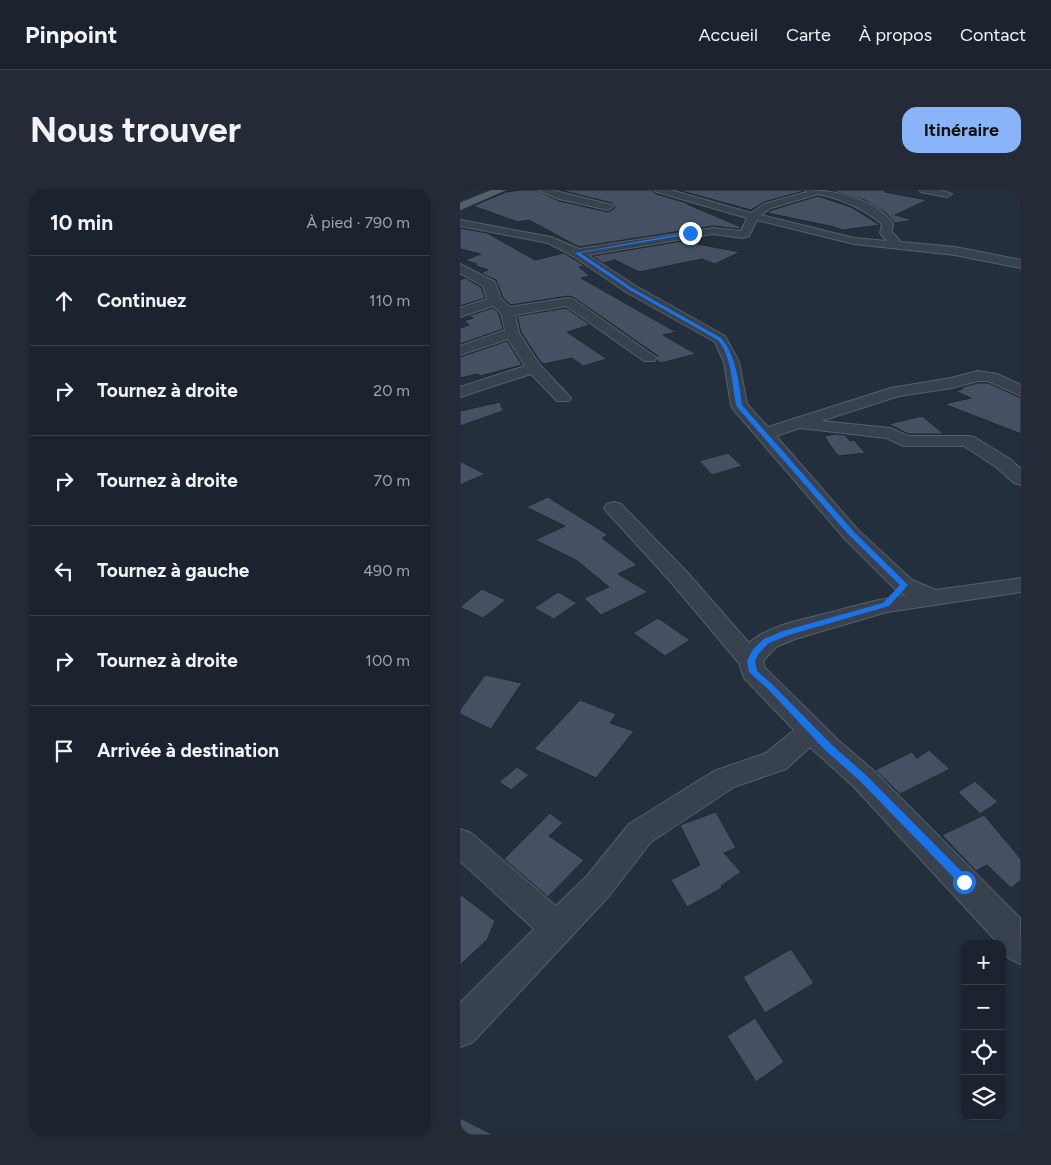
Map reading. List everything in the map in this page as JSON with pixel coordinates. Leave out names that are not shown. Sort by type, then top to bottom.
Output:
[{"type":"main road","points":[[460,207],[501,190]]},
{"type":"street","points":[[543,190],[563,198],[608,207]]},
{"type":"street","points":[[660,190],[854,241],[980,255],[1021,264]]},
{"type":"street","points":[[924,190],[946,194]]},
{"type":"street","points":[[576,253],[713,231],[742,236],[745,234],[754,216],[773,205],[813,191],[858,201],[874,211],[888,223],[886,233],[898,246]]},
{"type":"street","points":[[460,223],[545,238],[576,253],[631,289],[720,339],[726,347],[736,382],[739,405],[851,534],[904,585],[935,598]]},
{"type":"street","points":[[460,268],[490,285],[489,288],[495,301],[507,312],[512,333],[534,368],[563,398]]},
{"type":"street","points":[[460,313],[495,301]]},
{"type":"street","points":[[507,312],[568,302],[649,358]]},
{"type":"street","points":[[460,351],[512,333]]},
{"type":"street","points":[[460,392],[534,368]]},
{"type":"street","points":[[764,434],[897,391],[952,383],[978,376],[991,377],[1021,391]]},
{"type":"street","points":[[796,424],[890,433],[904,440],[968,441],[1003,463],[1021,479]]},
{"type":"street","points":[[614,508],[678,576],[751,661],[753,672],[770,687],[828,748],[863,778],[964,882],[1008,929],[1021,948]]},
{"type":"street","points":[[886,605],[904,585]]},
{"type":"street","points":[[751,661],[756,651],[767,641],[786,633],[886,605],[1021,585]]},
{"type":"street","points":[[460,1029],[598,886],[640,833],[724,779],[776,761],[812,730]]},
{"type":"street","points":[[460,842],[557,928]]},
{"type":"building","points":[[536,190],[559,201],[608,212],[615,208],[612,203],[560,190],[653,190],[656,194],[687,203],[741,227],[740,229],[713,226],[579,247],[529,220],[518,222],[473,206],[506,192]]},
{"type":"building","points":[[678,190],[804,191],[764,202],[751,210]]},
{"type":"building","points":[[830,190],[885,190],[885,192],[927,200],[895,215],[913,220],[895,223],[886,213],[865,200]]},
{"type":"building","points":[[818,196],[851,207],[880,225],[843,230],[767,213]]},
{"type":"building","points":[[460,228],[487,233],[535,260],[564,253],[585,266],[579,267],[590,276],[581,278],[676,332],[663,335],[696,354],[661,363],[657,361],[658,356],[573,297],[568,296],[511,305],[503,298],[496,280],[481,273],[488,270],[465,260],[481,254],[460,249]]},
{"type":"building","points":[[712,236],[687,242],[740,252],[715,264],[702,259],[639,272],[615,260],[603,263],[593,256]]},
{"type":"building","points":[[465,278],[481,287],[485,298],[460,306],[460,280]]},
{"type":"building","points":[[493,308],[499,314],[503,329],[460,344],[460,328],[469,325],[464,321],[473,318],[468,316]]},
{"type":"building","points":[[566,308],[590,325],[567,332],[607,359],[583,366],[572,358],[544,364],[540,361],[521,332],[517,316]]},
{"type":"building","points":[[507,341],[522,365],[480,376],[478,374],[460,378],[460,357]]},
{"type":"building","points":[[978,383],[988,383],[1021,398],[1021,434],[944,404],[971,398],[955,391],[963,389],[959,388]]},
{"type":"building","points":[[500,402],[503,411],[460,426],[460,411]]},
{"type":"building","points":[[922,416],[944,434],[908,434],[889,424]]},
{"type":"building","points":[[845,435],[850,441],[854,440],[865,453],[838,456],[824,436]]},
{"type":"building","points":[[728,453],[742,466],[712,475],[699,461]]},
{"type":"building","points":[[460,461],[485,474],[460,485]]},
{"type":"building","points":[[548,497],[608,535],[602,538],[637,565],[618,574],[648,592],[601,615],[584,598],[609,587],[576,560],[535,540],[565,526],[526,507]]},
{"type":"building","points":[[482,589],[506,600],[483,618],[460,607]]},
{"type":"building","points":[[558,592],[577,603],[554,619],[534,608]]},
{"type":"building","points":[[658,618],[690,640],[665,656],[633,633]]},
{"type":"building","points":[[485,675],[522,683],[491,729],[460,714],[460,710]]},
{"type":"building","points":[[580,700],[616,714],[610,723],[634,731],[596,778],[534,749]]},
{"type":"building","points":[[929,750],[950,769],[900,794],[875,770],[912,752],[917,758]]},
{"type":"building","points":[[517,767],[529,775],[511,790],[499,782]]},
{"type":"building","points":[[975,781],[998,802],[980,814],[958,792]]},
{"type":"building","points":[[716,812],[736,848],[724,853],[741,872],[721,886],[722,888],[687,907],[671,880],[700,865],[680,825]]},
{"type":"building","points":[[550,813],[563,823],[549,836],[584,860],[548,897],[504,859]]},
{"type":"building","points":[[984,815],[1021,859],[1021,880],[1011,888],[987,865],[976,871],[942,835]]},
{"type":"building","points":[[460,894],[495,921],[487,940],[460,965]]},
{"type":"building","points":[[791,949],[814,983],[765,1013],[743,977]]},
{"type":"building","points":[[755,1018],[784,1062],[756,1082],[727,1036]]},
{"type":"building","points":[[460,1118],[494,1135],[460,1135]]},
{"type":"route","points":[[690,233],[576,253],[649,300],[720,339],[726,347],[736,382],[739,405],[851,534],[904,585],[886,605],[786,633],[767,641],[756,651],[751,661],[753,672],[770,687],[828,748],[863,778],[964,882]]}]
